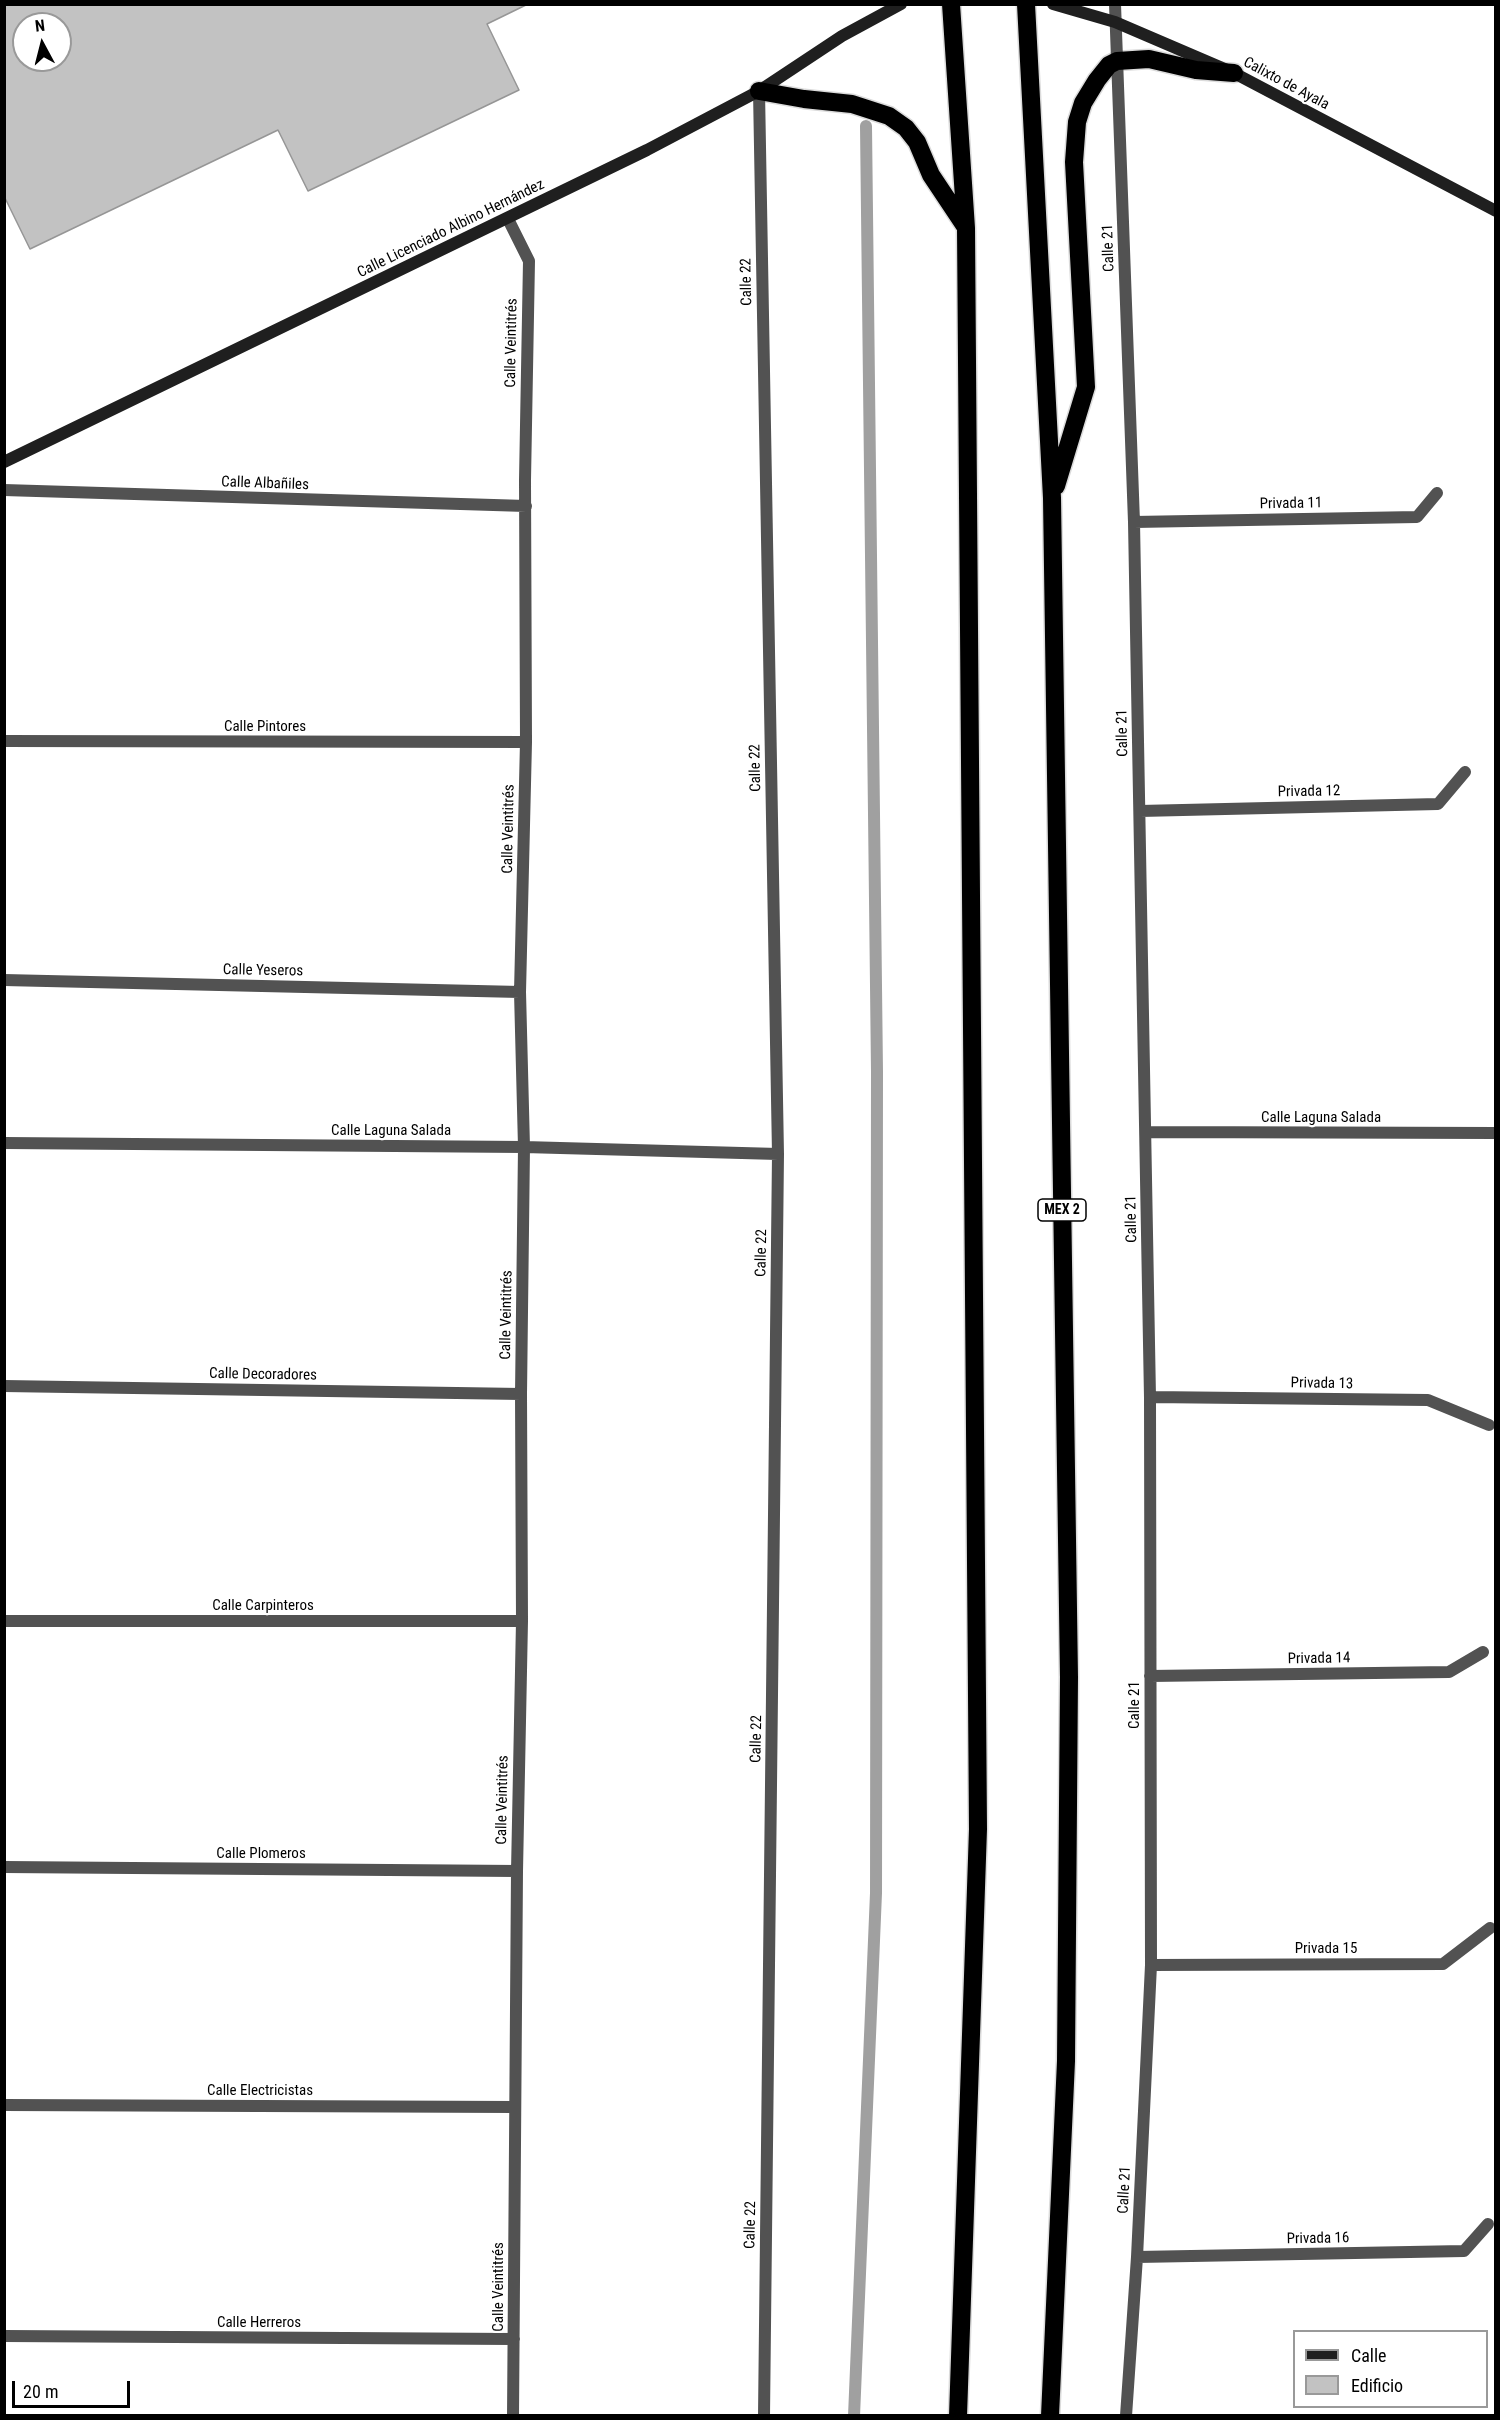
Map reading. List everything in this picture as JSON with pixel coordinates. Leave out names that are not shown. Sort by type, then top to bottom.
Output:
[{"type":"highway","points":[[951,4],[966,228],[978,1830],[958,2415]]},
{"type":"highway","name":"MEX 2","points":[[1026,4],[1052,498],[1069,1677],[1066,2061],[1050,2415]]},
{"type":"highway","points":[[1052,498],[1086,387],[1074,162],[1077,122],[1083,103],[1109,65],[1117,61],[1149,59],[1196,70],[1234,73]]},
{"type":"highway","points":[[759,91],[852,104],[889,116],[906,128],[917,142],[931,175],[966,228]]},
{"type":"street","name":"Calle Licenciado Albino Hernández","points":[[4,462],[508,219],[759,91],[842,36],[901,4]]},
{"type":"street","name":"Calixto de Ayala","points":[[1053,4],[1115,22],[1234,73],[1496,211]]},
{"type":"street","name":"Calle 21","points":[[1115,4],[1134,522],[1150,1397],[1151,1965],[1137,2257],[1126,2415]]},
{"type":"street","name":"Calle 22","points":[[759,91],[778,1154],[764,2415]]},
{"type":"street","name":"Calle Veintitrés","points":[[508,219],[529,261],[526,742],[520,992],[524,1148],[521,1394],[522,1621],[517,1871],[513,2415]]},
{"type":"street","name":"Calle Albañiles","points":[[4,490],[526,506]]},
{"type":"street","name":"Privada 11","points":[[1134,522],[1417,517],[1437,492]]},
{"type":"street","name":"Calle Pintores","points":[[4,741],[526,742]]},
{"type":"street","name":"Privada 12","points":[[1140,811],[1438,804],[1465,772]]},
{"type":"street","name":"Calle Yeseros","points":[[4,980],[520,992]]},
{"type":"street","name":"Calle Laguna Salada","points":[[1146,1132],[1496,1133]]},
{"type":"street","name":"Calle Laguna Salada","points":[[4,1143],[524,1148],[778,1154]]},
{"type":"street","name":"Calle Decoradores","points":[[4,1386],[521,1394]]},
{"type":"street","name":"Privada 13","points":[[1150,1397],[1428,1400],[1489,1425]]},
{"type":"street","name":"Calle Carpinteros","points":[[4,1621],[522,1621]]},
{"type":"street","name":"Privada 14","points":[[1150,1676],[1449,1672],[1483,1652]]},
{"type":"street","name":"Calle Plomeros","points":[[4,1867],[517,1871]]},
{"type":"street","name":"Privada 15","points":[[1151,1965],[1443,1964],[1490,1928]]},
{"type":"street","name":"Calle Electricistas","points":[[4,2105],[515,2107]]},
{"type":"street","name":"Privada 16","points":[[1137,2257],[1464,2251],[1488,2224]]},
{"type":"street","name":"Calle Herreros","points":[[4,2336],[514,2339]]},
{"type":"building","points":[[4,4],[528,4],[487,24],[519,90],[308,191],[278,130],[30,249],[4,196]]},
{"type":"waterway","points":[[854,2416],[876,1893],[877,1072],[866,126]]}]
